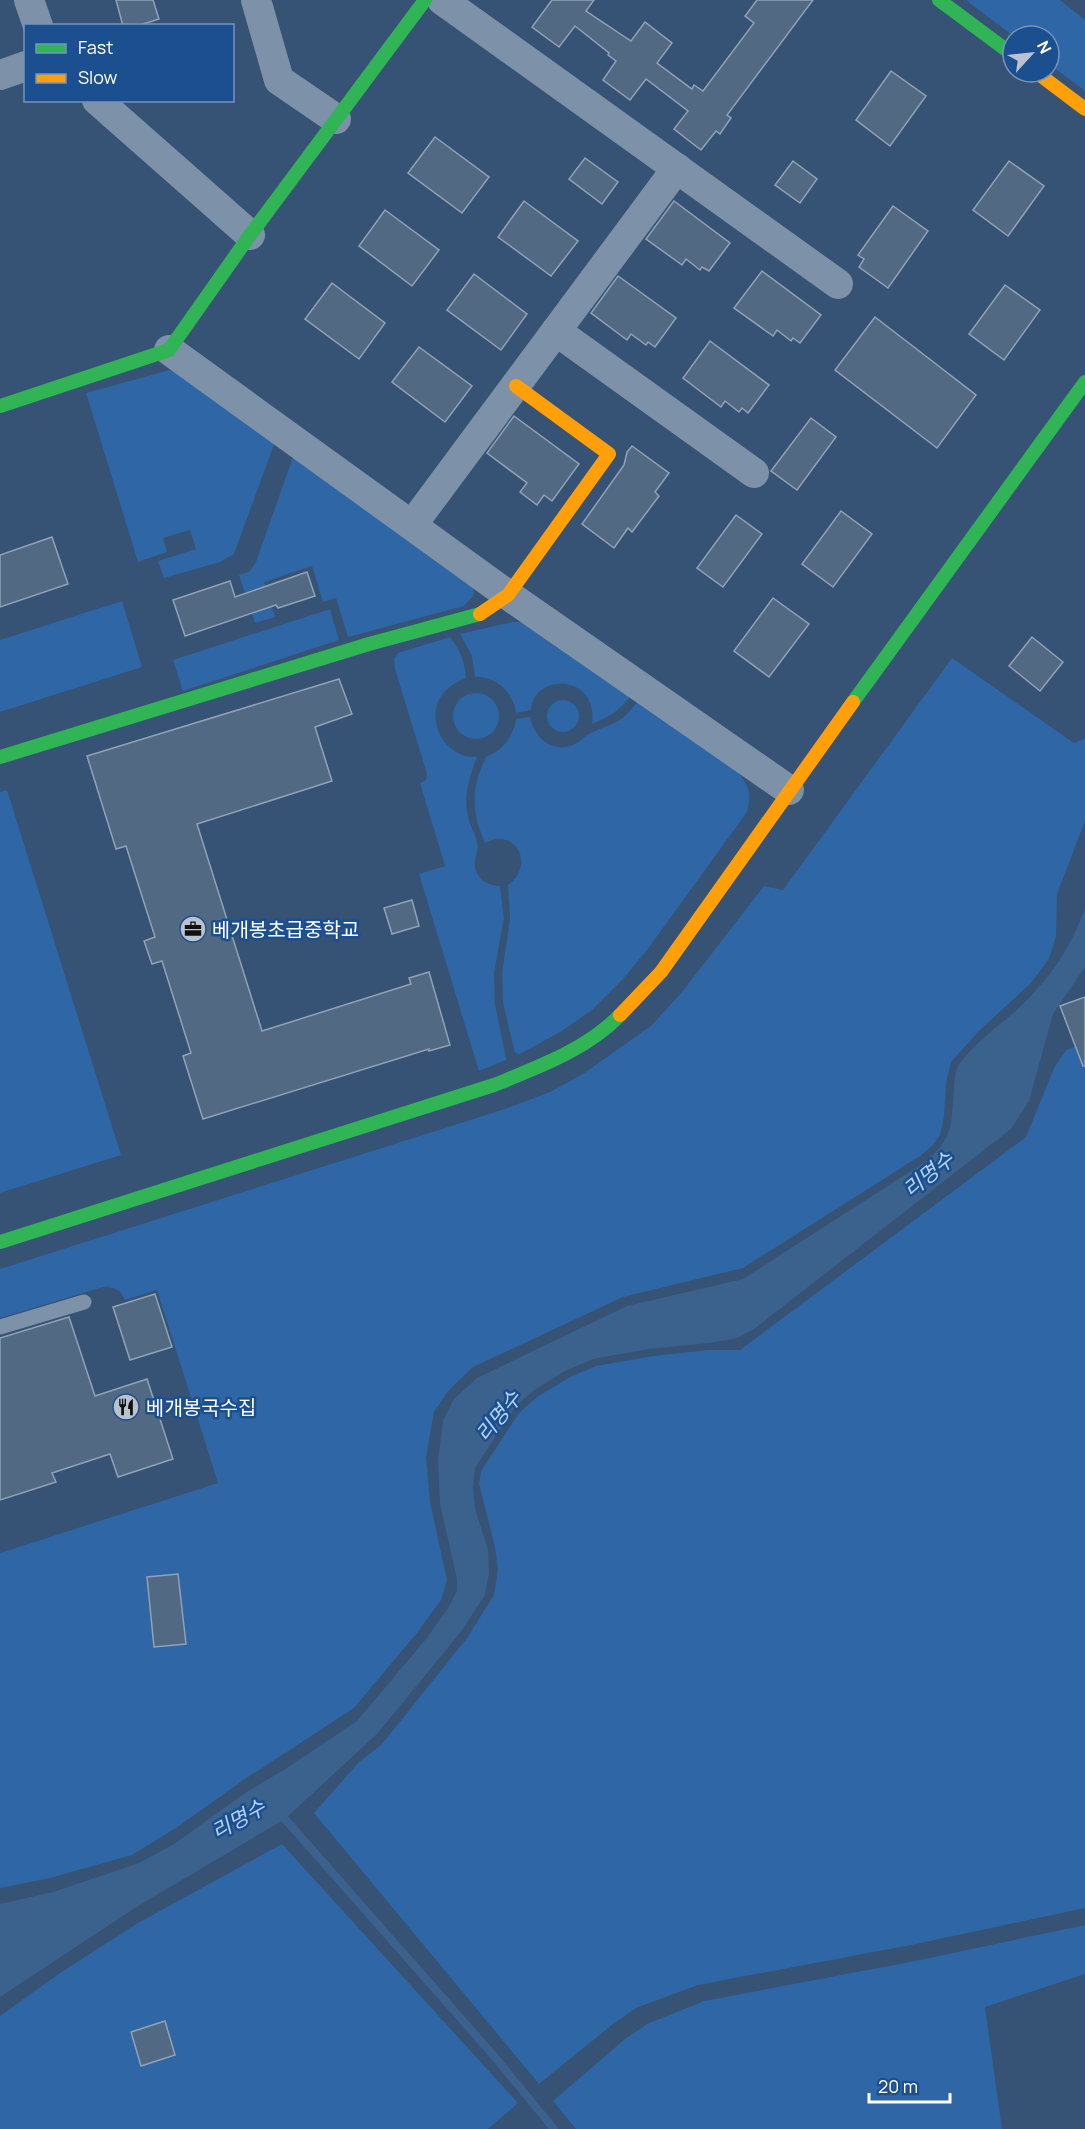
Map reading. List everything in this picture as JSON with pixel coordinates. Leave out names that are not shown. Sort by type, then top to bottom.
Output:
[{"type":"street","points":[[29,0],[37,24]]},
{"type":"street","points":[[256,0],[279,80],[336,119]]},
{"type":"street","points":[[0,406],[169,350],[250,235],[425,0]]},
{"type":"street","points":[[442,0],[838,284]]},
{"type":"street","points":[[939,0],[1001,46]]},
{"type":"street","points":[[0,75],[24,67]]},
{"type":"street","points":[[1052,84],[1085,109]]},
{"type":"street","points":[[99,102],[250,235]]},
{"type":"street","points":[[412,525],[677,168]]},
{"type":"street","points":[[556,332],[754,474]]},
{"type":"street","points":[[169,350],[508,595],[789,790]]},
{"type":"street","points":[[0,1242],[494,1085],[543,1065],[572,1050],[610,1025],[661,972],[789,790],[1085,382]]},
{"type":"street","points":[[0,757],[369,644],[483,613],[508,595],[609,454],[516,386]]},
{"type":"lane","points":[[0,1327],[84,1302]]},
{"type":"shaded area","points":[[966,0],[1060,0],[1085,20],[1085,91],[1061,73],[1061,24],[1001,24],[1001,27]]},
{"type":"shaded area","points":[[170,370],[185,374],[276,439],[234,554],[220,562],[164,578],[158,561],[196,549],[190,530],[163,538],[167,552],[138,562],[86,393]]},
{"type":"shaded area","points":[[294,454],[473,584],[474,595],[464,606],[348,637],[336,598],[323,602],[312,566],[264,582],[275,617],[255,623],[239,575],[250,571],[256,562]]},
{"type":"shaded area","points":[[122,601],[142,667],[0,712],[0,640]]},
{"type":"shaded area","points":[[330,609],[339,640],[183,691],[173,660]]},
{"type":"shaded area","points":[[512,622],[529,622],[631,696],[614,713],[592,724],[591,707],[586,695],[576,687],[565,684],[553,685],[542,689],[534,698],[531,710],[516,713],[511,698],[502,687],[490,679],[475,677],[472,656],[460,634]]},
{"type":"shaded area","points":[[450,637],[461,656],[466,678],[450,687],[440,697],[436,722],[443,740],[450,747],[458,753],[477,757],[466,801],[469,820],[478,847],[475,866],[478,875],[485,882],[500,886],[504,918],[494,973],[495,1004],[506,1060],[479,1071],[419,874],[445,866],[420,783],[426,780],[427,774],[394,659],[398,653]]},
{"type":"shaded area","points":[[952,658],[1074,743],[1085,739],[1085,821],[1057,894],[1056,936],[1049,959],[1031,983],[979,1031],[951,1062],[946,1083],[944,1117],[940,1135],[933,1145],[920,1156],[743,1268],[623,1297],[473,1367],[448,1391],[434,1412],[426,1457],[430,1502],[447,1580],[441,1600],[416,1634],[354,1708],[132,1855],[50,1878],[0,1888],[0,1553],[218,1483],[157,1290],[125,1300],[117,1289],[103,1287],[0,1318],[0,1269],[505,1109],[550,1092],[583,1074],[652,1025],[682,992],[764,886],[783,890]]},
{"type":"shaded area","points":[[476,693],[492,700],[499,716],[492,732],[476,739],[460,732],[453,716],[460,700]]},
{"type":"shaded area","points":[[563,700],[574,705],[579,716],[574,727],[563,732],[552,727],[547,716],[552,705]]},
{"type":"shaded area","points":[[639,701],[738,772],[748,791],[747,812],[647,950],[622,980],[593,1009],[562,1031],[520,1054],[515,1053],[503,1003],[502,973],[510,919],[508,885],[516,877],[521,858],[513,844],[505,840],[496,839],[485,843],[475,810],[475,789],[481,768],[486,757],[506,743],[516,719],[530,717],[535,730],[543,740],[555,747],[562,747],[573,745],[589,734],[617,721]]},
{"type":"shaded area","points":[[7,790],[121,1155],[0,1193],[0,792]]},
{"type":"shaded area","points":[[1085,1043],[1085,1908],[911,1945],[698,1985],[636,2008],[539,2084],[314,1813],[358,1763],[382,1744],[467,1638],[494,1595],[498,1570],[495,1547],[479,1484],[481,1471],[519,1413],[537,1397],[570,1377],[596,1366],[653,1356],[708,1350],[740,1350],[1026,1137],[1054,1068],[1066,1050]]},
{"type":"shaded area","points":[[282,1844],[518,2103],[488,2129],[0,2129],[0,2016],[60,1973],[138,1923]]},
{"type":"shaded area","points":[[1085,1925],[1085,1974],[985,2007],[1002,2129],[576,2129],[553,2101],[625,2039],[647,2024],[704,2001],[915,1961]]},
{"type":"water","name":"리명수","points":[[1085,907],[1085,967],[1053,1014],[1029,1101],[1011,1129],[754,1329],[737,1338],[649,1349],[593,1359],[565,1371],[533,1391],[515,1407],[475,1468],[473,1487],[475,1509],[488,1549],[489,1574],[485,1595],[460,1633],[377,1734],[285,1819],[138,1906],[0,1997],[0,1904],[53,1892],[139,1863],[174,1844],[245,1793],[357,1721],[426,1639],[457,1591],[457,1579],[440,1504],[438,1460],[443,1421],[453,1400],[477,1378],[627,1306],[743,1279],[925,1162],[941,1145],[949,1130],[958,1066],[975,1046],[1023,1004],[1046,979],[1072,938]]},
{"type":"building","points":[[116,0],[153,0],[159,19],[143,24],[122,24]]},
{"type":"building","points":[[552,0],[594,0],[586,11],[631,41],[645,22],[672,43],[657,63],[692,89],[694,85],[703,91],[754,23],[745,16],[757,0],[813,0],[727,115],[731,118],[720,134],[716,131],[701,150],[674,129],[688,111],[646,79],[630,100],[603,80],[616,61],[575,26],[559,47],[532,27]]},
{"type":"building","points":[[891,71],[926,96],[890,146],[856,120]]},
{"type":"building","points":[[435,137],[489,177],[462,213],[408,173]]},
{"type":"building","points":[[585,158],[618,182],[602,204],[569,179]]},
{"type":"building","points":[[793,161],[817,179],[800,203],[775,185]]},
{"type":"building","points":[[1009,161],[1044,186],[1008,236],[973,210]]},
{"type":"building","points":[[524,201],[578,241],[551,276],[498,237]]},
{"type":"building","points":[[674,201],[730,243],[709,271],[702,267],[700,270],[686,259],[682,265],[646,239]]},
{"type":"building","points":[[893,206],[928,231],[888,288],[859,267],[864,259],[858,255]]},
{"type":"building","points":[[385,210],[439,250],[412,286],[359,246]]},
{"type":"building","points":[[762,271],[821,315],[800,343],[793,338],[791,341],[777,330],[773,336],[734,308]]},
{"type":"building","points":[[474,274],[527,314],[501,350],[447,310]]},
{"type":"building","points":[[618,276],[676,318],[655,347],[648,342],[646,345],[631,334],[627,340],[591,313]]},
{"type":"building","points":[[332,283],[385,323],[359,359],[305,319]]},
{"type":"building","points":[[1005,285],[1040,310],[1004,360],[969,334]]},
{"type":"building","points":[[875,317],[976,395],[937,448],[835,370]]},
{"type":"building","points":[[710,341],[769,385],[748,413],[742,408],[739,412],[725,401],[721,407],[683,378]]},
{"type":"building","points":[[419,347],[472,386],[445,422],[392,382]]},
{"type":"building","points":[[514,416],[579,464],[552,501],[544,495],[537,505],[520,492],[527,483],[487,453]]},
{"type":"building","points":[[811,418],[836,437],[797,490],[771,471]]},
{"type":"building","points":[[632,446],[669,473],[655,492],[659,496],[632,532],[628,528],[614,548],[582,524],[624,465],[627,452]]},
{"type":"building","points":[[841,511],[872,534],[833,587],[802,564]]},
{"type":"building","points":[[736,515],[762,534],[723,587],[697,568]]},
{"type":"building","points":[[52,537],[68,584],[0,607],[0,555]]},
{"type":"building","points":[[307,572],[315,596],[278,608],[276,605],[185,636],[173,600],[230,581],[235,597]]},
{"type":"building","points":[[773,598],[809,624],[769,677],[734,651]]},
{"type":"building","points":[[1032,637],[1063,662],[1040,691],[1009,666]]},
{"type":"building","points":[[339,679],[352,714],[315,727],[332,781],[197,824],[262,1031],[411,984],[409,978],[429,972],[450,1045],[429,1051],[429,1049],[203,1119],[183,1056],[191,1053],[162,961],[152,964],[144,941],[155,937],[126,846],[116,849],[87,756]]},
{"type":"building","points":[[412,900],[419,926],[392,934],[384,908]]},
{"type":"building","points":[[1085,997],[1085,1066],[1083,1066],[1060,1006]]},
{"type":"building","points":[[155,1294],[172,1347],[130,1360],[113,1307]]},
{"type":"building","name":"베개봉국수집","points":[[69,1317],[95,1396],[147,1379],[173,1459],[118,1477],[110,1454],[52,1473],[56,1482],[0,1500],[0,1338]]},
{"type":"building","points":[[178,1574],[186,1644],[154,1647],[147,1577]]},
{"type":"building","points":[[165,2021],[175,2055],[141,2066],[131,2032]]},
{"type":"waterway","name":"리명수","points":[[278,1813],[494,2056],[554,2129]]},
{"type":"traffic: fast","points":[[0,406],[169,350],[250,235],[425,0]]},
{"type":"traffic: fast","points":[[939,0],[1001,46]]},
{"type":"traffic: fast","points":[[853,702],[1085,382]]},
{"type":"traffic: fast","points":[[0,757],[369,644],[480,614]]},
{"type":"traffic: fast","points":[[0,1242],[494,1085],[577,1048],[620,1015]]},
{"type":"traffic: slow","points":[[1052,84],[1085,109]]},
{"type":"traffic: slow","points":[[480,614],[508,595],[609,454],[516,386]]},
{"type":"traffic: slow","points":[[620,1015],[661,972],[853,702]]},
{"type":"place","name":"베개봉초급중학교","points":[[193,929]]},
{"type":"place","name":"베개봉국수집","points":[[126,1407]]}]
